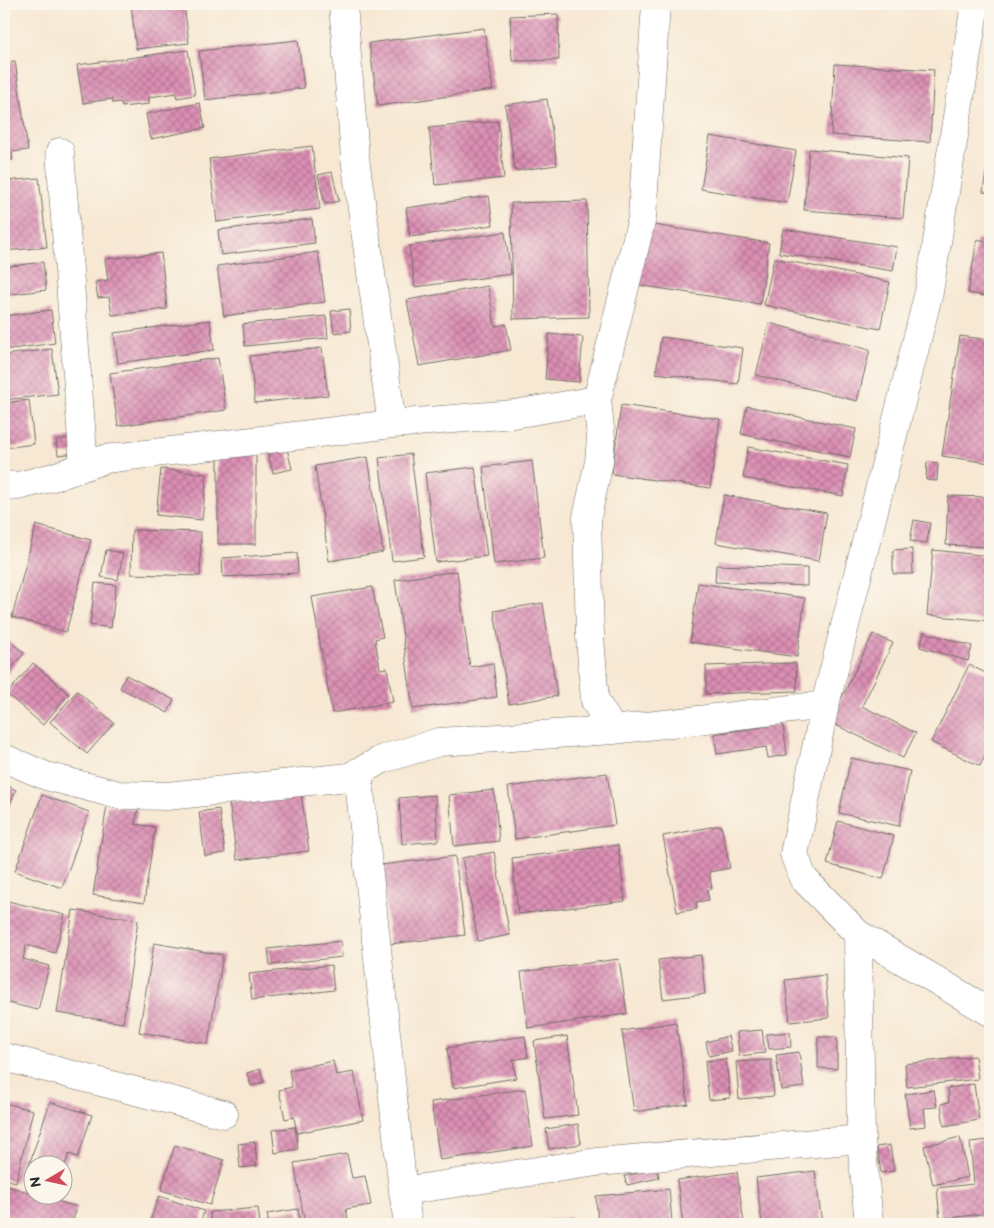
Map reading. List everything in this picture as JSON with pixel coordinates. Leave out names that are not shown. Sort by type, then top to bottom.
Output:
[{"type":"street","points":[[342,4],[355,158],[392,424]]},
{"type":"street","points":[[613,730],[595,701],[590,638],[587,517],[601,438],[597,400],[642,218],[656,4]]},
{"type":"street","points":[[975,4],[929,292],[826,705],[794,854],[803,878],[858,934],[990,1012]]},
{"type":"street","points":[[60,152],[84,466]]},
{"type":"street","points":[[4,485],[18,486],[57,476],[105,459],[392,424],[514,414],[597,400]]},
{"type":"street","points":[[4,758],[46,776],[119,795],[167,796],[349,777],[383,759],[439,742],[613,730],[826,705]]},
{"type":"street","points":[[358,772],[408,1224]]},
{"type":"street","points":[[858,934],[861,1139],[868,1224]]},
{"type":"street","points":[[4,1057],[224,1114]]},
{"type":"street","points":[[403,1191],[597,1162],[861,1139]]},
{"type":"building","points":[[131,4],[184,4],[189,43],[136,49]]},
{"type":"building","points":[[558,14],[559,60],[512,61],[510,16]]},
{"type":"building","points":[[484,28],[493,90],[378,106],[369,43]]},
{"type":"building","points":[[298,40],[304,88],[205,100],[199,51]]},
{"type":"building","points":[[188,50],[195,95],[177,98],[176,93],[149,97],[149,104],[122,107],[121,102],[113,103],[112,99],[83,103],[77,65]]},
{"type":"building","points":[[4,52],[6,62],[15,61],[28,150],[12,152],[13,160],[4,161]]},
{"type":"building","points":[[835,64],[934,70],[930,142],[831,135]]},
{"type":"building","points":[[547,99],[557,165],[515,171],[505,105]]},
{"type":"building","points":[[200,103],[205,128],[151,139],[146,114]]},
{"type":"building","points":[[498,121],[504,178],[435,185],[429,128]]},
{"type":"building","points":[[710,136],[796,151],[787,203],[701,189]]},
{"type":"building","points":[[312,146],[320,209],[217,222],[209,159]]},
{"type":"building","points":[[809,149],[908,158],[903,218],[804,210]]},
{"type":"building","points":[[990,152],[990,193],[983,192]]},
{"type":"building","points":[[332,172],[339,201],[325,204],[318,175]]},
{"type":"building","points":[[39,178],[47,247],[4,251],[4,181]]},
{"type":"building","points":[[489,196],[493,225],[410,237],[406,208]]},
{"type":"building","points":[[587,201],[589,317],[513,319],[511,203]]},
{"type":"building","points":[[312,219],[315,243],[221,255],[218,230]]},
{"type":"building","points":[[647,224],[769,243],[760,304],[638,285]]},
{"type":"building","points":[[783,229],[897,247],[893,271],[779,253]]},
{"type":"building","points":[[505,232],[511,274],[415,287],[409,246]]},
{"type":"building","points":[[977,239],[990,242],[990,297],[968,293]]},
{"type":"building","points":[[318,252],[325,302],[224,316],[217,266]]},
{"type":"building","points":[[161,253],[167,309],[112,315],[109,297],[98,298],[95,282],[108,280],[105,259]]},
{"type":"building","points":[[774,258],[890,282],[880,329],[764,305]]},
{"type":"building","points":[[43,262],[46,290],[4,295],[4,267]]},
{"type":"building","points":[[488,286],[495,326],[506,324],[511,350],[419,366],[407,300]]},
{"type":"building","points":[[349,309],[351,331],[334,333],[331,311]]},
{"type":"building","points":[[51,310],[55,343],[4,350],[4,316]]},
{"type":"building","points":[[326,316],[328,338],[245,346],[243,324]]},
{"type":"building","points":[[210,320],[214,350],[118,363],[114,333]]},
{"type":"building","points":[[769,323],[870,350],[857,401],[756,375]]},
{"type":"building","points":[[549,334],[583,337],[579,382],[545,379]]},
{"type":"building","points":[[960,336],[990,340],[990,463],[942,456]]},
{"type":"building","points":[[661,337],[743,348],[738,384],[656,373]]},
{"type":"building","points":[[322,348],[328,395],[255,403],[250,356]]},
{"type":"building","points":[[52,349],[58,394],[4,400],[4,355]]},
{"type":"building","points":[[218,358],[226,410],[118,426],[110,373]]},
{"type":"building","points":[[29,400],[34,444],[4,448],[4,403]]},
{"type":"building","points":[[621,405],[720,419],[710,488],[612,474]]},
{"type":"building","points":[[747,406],[856,429],[850,457],[741,434]]},
{"type":"building","points":[[74,437],[76,453],[58,455],[56,440]]},
{"type":"building","points":[[748,447],[848,465],[843,496],[743,478]]},
{"type":"building","points":[[287,449],[292,469],[273,473],[268,454]]},
{"type":"building","points":[[256,451],[256,544],[218,544],[218,452]]},
{"type":"building","points":[[411,454],[424,557],[392,561],[379,458]]},
{"type":"building","points":[[368,457],[383,552],[329,561],[315,466]]},
{"type":"building","points":[[532,461],[544,558],[494,564],[483,467]]},
{"type":"building","points":[[927,462],[938,463],[937,481],[926,480]]},
{"type":"building","points":[[475,467],[487,556],[436,562],[425,473]]},
{"type":"building","points":[[161,469],[207,474],[202,520],[156,515]]},
{"type":"building","points":[[724,495],[827,513],[819,561],[716,543]]},
{"type":"building","points":[[948,496],[990,497],[990,547],[946,545]]},
{"type":"building","points":[[914,520],[930,523],[927,543],[910,541]]},
{"type":"building","points":[[36,525],[91,540],[66,632],[12,617]]},
{"type":"building","points":[[132,530],[201,532],[200,576],[131,574]]},
{"type":"building","points":[[912,549],[913,574],[893,574],[893,550]]},
{"type":"building","points":[[106,550],[123,553],[118,580],[101,577]]},
{"type":"building","points":[[933,550],[990,556],[990,621],[927,615]]},
{"type":"building","points":[[297,553],[298,573],[223,577],[222,558]]},
{"type":"building","points":[[716,565],[807,568],[807,586],[715,582]]},
{"type":"building","points":[[457,571],[470,667],[493,663],[497,697],[413,709],[395,580]]},
{"type":"building","points":[[95,583],[116,585],[111,628],[90,625]]},
{"type":"building","points":[[698,583],[805,598],[797,657],[690,642]]},
{"type":"building","points":[[372,587],[383,637],[375,639],[380,669],[387,668],[393,702],[332,713],[312,597]]},
{"type":"building","points":[[543,603],[557,696],[509,704],[494,611]]},
{"type":"building","points":[[924,632],[972,646],[968,661],[920,647]]},
{"type":"building","points":[[873,634],[893,643],[862,706],[916,733],[903,758],[830,722]]},
{"type":"building","points":[[4,637],[24,653],[4,678]]},
{"type":"building","points":[[33,663],[69,694],[43,725],[7,694]]},
{"type":"building","points":[[796,663],[797,691],[706,694],[706,666]]},
{"type":"building","points":[[969,665],[990,675],[990,745],[980,766],[931,742]]},
{"type":"building","points":[[126,675],[174,700],[168,713],[120,688]]},
{"type":"building","points":[[77,691],[114,723],[87,754],[50,722]]},
{"type":"building","points":[[783,724],[787,755],[768,758],[766,747],[717,754],[714,734]]},
{"type":"building","points":[[851,758],[910,771],[899,826],[839,813]]},
{"type":"building","points":[[607,773],[615,825],[515,839],[508,787]]},
{"type":"building","points":[[4,784],[16,790],[4,819]]},
{"type":"building","points":[[494,790],[499,841],[454,846],[449,795]]},
{"type":"building","points":[[301,793],[309,851],[237,860],[229,802]]},
{"type":"building","points":[[42,795],[89,812],[62,888],[15,871]]},
{"type":"building","points":[[435,795],[438,841],[402,844],[399,798]]},
{"type":"building","points":[[107,805],[138,810],[135,824],[155,827],[144,903],[93,895]]},
{"type":"building","points":[[219,809],[225,853],[205,856],[199,812]]},
{"type":"building","points":[[838,821],[894,836],[883,879],[827,864]]},
{"type":"building","points":[[721,825],[730,868],[709,872],[712,889],[707,890],[709,900],[696,902],[697,909],[677,912],[663,836]]},
{"type":"building","points":[[618,845],[625,901],[518,914],[512,858]]},
{"type":"building","points":[[494,852],[510,935],[478,941],[462,858]]},
{"type":"building","points":[[455,856],[465,935],[390,944],[381,865]]},
{"type":"building","points":[[4,900],[65,915],[55,953],[26,945],[23,959],[49,966],[38,1010],[4,1002]]},
{"type":"building","points":[[73,910],[138,920],[123,1023],[57,1013]]},
{"type":"building","points":[[341,941],[342,957],[270,965],[268,949]]},
{"type":"building","points":[[154,943],[223,955],[208,1044],[139,1032]]},
{"type":"building","points":[[701,955],[705,994],[663,999],[658,960]]},
{"type":"building","points":[[619,959],[627,1014],[528,1028],[521,972]]},
{"type":"building","points":[[331,965],[334,990],[252,1000],[249,974]]},
{"type":"building","points":[[825,975],[829,1018],[790,1022],[785,980]]},
{"type":"building","points":[[676,1022],[688,1104],[634,1112],[622,1031]]},
{"type":"building","points":[[762,1030],[765,1053],[739,1056],[737,1032]]},
{"type":"building","points":[[790,1032],[791,1047],[769,1049],[767,1034]]},
{"type":"building","points":[[525,1036],[528,1057],[513,1060],[516,1078],[453,1088],[447,1048]]},
{"type":"building","points":[[567,1036],[578,1115],[545,1119],[534,1041]]},
{"type":"building","points":[[728,1036],[732,1051],[709,1056],[706,1042]]},
{"type":"building","points":[[818,1037],[837,1037],[837,1069],[818,1068]]},
{"type":"building","points":[[799,1052],[804,1087],[781,1090],[776,1055]]},
{"type":"building","points":[[975,1056],[978,1079],[907,1087],[905,1064]]},
{"type":"building","points":[[726,1059],[730,1098],[709,1100],[705,1061]]},
{"type":"building","points":[[771,1060],[774,1096],[739,1099],[736,1062]]},
{"type":"building","points":[[333,1061],[336,1075],[354,1072],[363,1120],[297,1133],[294,1117],[285,1119],[279,1090],[292,1087],[289,1070]]},
{"type":"building","points":[[260,1069],[264,1082],[251,1086],[247,1073]]},
{"type":"building","points":[[974,1084],[979,1120],[944,1126],[941,1104],[949,1102],[948,1088]]},
{"type":"building","points":[[525,1089],[533,1146],[440,1160],[431,1102]]},
{"type":"building","points":[[934,1090],[937,1107],[924,1108],[926,1126],[910,1128],[905,1094]]},
{"type":"building","points":[[50,1102],[92,1115],[78,1157],[69,1154],[68,1156],[32,1156]]},
{"type":"building","points":[[4,1103],[33,1110],[16,1182],[4,1179]]},
{"type":"building","points":[[578,1124],[581,1144],[549,1149],[546,1129]]},
{"type":"building","points":[[295,1127],[298,1149],[275,1153],[272,1130]]},
{"type":"building","points":[[960,1137],[968,1177],[933,1185],[924,1146]]},
{"type":"building","points":[[989,1140],[990,1213],[940,1219],[937,1188],[974,1184],[970,1142]]},
{"type":"building","points":[[255,1142],[257,1166],[240,1168],[238,1144]]},
{"type":"building","points":[[175,1145],[224,1160],[210,1205],[161,1190]]},
{"type":"building","points":[[890,1145],[894,1171],[881,1173],[877,1147]]},
{"type":"building","points":[[347,1154],[352,1178],[365,1176],[371,1205],[346,1209],[349,1224],[305,1224],[294,1163]]},
{"type":"building","points":[[657,1169],[659,1178],[627,1185],[624,1176]]},
{"type":"building","points":[[815,1171],[822,1224],[762,1224],[756,1178]]},
{"type":"building","points":[[737,1172],[744,1224],[683,1224],[677,1180]]},
{"type":"building","points":[[4,1185],[22,1190],[22,1206],[77,1207],[72,1224],[4,1224]]},
{"type":"building","points":[[669,1189],[672,1222],[598,1224],[596,1196]]},
{"type":"building","points":[[159,1196],[204,1211],[200,1224],[149,1224]]},
{"type":"building","points":[[258,1208],[260,1224],[211,1224],[210,1212]]},
{"type":"building","points":[[298,1209],[300,1224],[269,1224],[267,1214]]},
{"type":"building","points":[[573,1217],[574,1224],[521,1224],[521,1223]]}]
